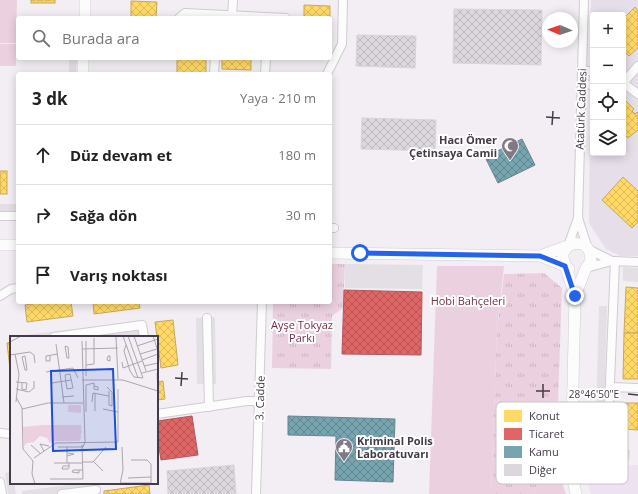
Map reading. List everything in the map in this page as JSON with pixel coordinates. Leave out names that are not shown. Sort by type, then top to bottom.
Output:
[{"type":"street","points":[[85,0],[85,16]]},
{"type":"street","points":[[181,16],[185,13],[232,16],[233,0]]},
{"type":"street","points":[[328,72],[342,44],[343,0]]},
{"type":"street","name":"Atatürk Caddesi","points":[[578,218],[584,0]]},
{"type":"street","points":[[83,60],[83,72]]},
{"type":"street","points":[[214,72],[215,60]]},
{"type":"street","points":[[265,72],[266,60]]},
{"type":"street","points":[[626,80],[638,66]]},
{"type":"street","points":[[582,70],[590,71]]},
{"type":"street","points":[[582,84],[590,85]]},
{"type":"street","points":[[624,84],[638,94]]},
{"type":"street","points":[[0,216],[16,216]]},
{"type":"street","points":[[573,402],[575,296],[563,258],[578,218]]},
{"type":"street","points":[[575,296],[586,268],[591,261],[590,252],[578,218]]},
{"type":"street","points":[[332,253],[540,256],[572,244],[581,243],[588,249],[613,261]]},
{"type":"street","points":[[0,245],[16,245]]},
{"type":"street","points":[[540,256],[565,266],[573,271],[582,270],[613,261],[638,262]]},
{"type":"street","points":[[609,402],[613,261]]},
{"type":"street","points":[[0,296],[11,289],[16,288]]},
{"type":"street","name":"3. Cadde","points":[[256,494],[262,304]]},
{"type":"street","points":[[207,318],[209,408]]},
{"type":"street","points":[[66,336],[142,325],[144,336]]},
{"type":"street","points":[[610,388],[638,388]]},
{"type":"street","points":[[158,414],[209,408],[247,401],[260,401]]},
{"type":"street","points":[[0,433],[10,434]]},
{"type":"street","points":[[0,482],[2,494]]},
{"type":"street","points":[[62,494],[96,489]]},
{"type":"shaded area","points":[[591,0],[638,0],[638,256],[620,256],[606,249],[589,223],[590,112],[590,156],[626,156],[626,12],[591,12]]},
{"type":"shaded area","points":[[69,60],[77,60],[76,72],[69,72]]},
{"type":"shaded area","points":[[0,204],[16,204],[16,216],[0,215]]},
{"type":"shaded area","points":[[345,264],[423,265],[422,289],[345,288]]},
{"type":"shaded area","points":[[623,267],[638,268],[638,282],[623,281]]},
{"type":"shaded area","points":[[599,306],[607,306],[604,402],[596,402]]},
{"type":"shaded area","points":[[215,317],[216,384],[197,384],[196,318]]},
{"type":"shaded area","points":[[145,321],[148,336],[25,336]]},
{"type":"shaded area","points":[[628,465],[638,465],[638,494],[591,494],[588,484],[628,484]]},
{"type":"shaded area","points":[[10,472],[10,484],[14,484],[16,494],[8,494],[5,473]]},
{"type":"shaded area","points":[[75,484],[99,484],[101,494],[22,494],[22,491]]},
{"type":"green space","points":[[0,0],[17,0],[16,43],[0,43]]},
{"type":"green space","points":[[0,44],[16,44],[16,66],[0,66]]},
{"type":"green space","name":"Ayşe Tokyaz Parkı","points":[[332,264],[345,264],[343,308],[332,316],[331,369],[272,368],[273,304],[332,304]]},
{"type":"green space","name":"Hobi Bahçeleri","points":[[437,266],[504,266],[497,329],[491,494],[429,494]]},
{"type":"green space","points":[[544,273],[562,288],[558,402],[496,402],[496,484],[539,484],[533,494],[491,494],[497,329],[504,274]]},
{"type":"green space","points":[[539,484],[562,484],[566,494],[533,494]]},
{"type":"building: Konut","points":[[31,0],[55,0],[55,3],[31,3]]},
{"type":"building: Konut","points":[[131,1],[157,2],[156,16],[131,16]]},
{"type":"building: Konut","points":[[304,5],[330,6],[330,16],[304,16]]},
{"type":"building: Konut","points":[[635,7],[638,11],[638,48],[629,56],[626,53],[626,16]]},
{"type":"building: Konut","points":[[177,60],[206,60],[206,72],[177,72]]},
{"type":"building: Konut","points":[[222,60],[251,60],[251,70],[222,69]]},
{"type":"building: Konut","points":[[626,101],[634,109],[632,111],[635,114],[637,112],[638,114],[638,130],[628,138],[626,137]]},
{"type":"building: Konut","points":[[0,171],[7,171],[7,194],[0,194]]},
{"type":"building: Konut","points":[[623,177],[638,191],[638,222],[632,228],[602,200]]},
{"type":"building: Konut","points":[[626,287],[638,288],[638,333],[624,333]]},
{"type":"building: Konut","points":[[71,304],[73,316],[27,322],[25,305]]},
{"type":"building: Konut","points":[[93,304],[139,304],[140,308],[94,314]]},
{"type":"building: Konut","points":[[173,320],[178,365],[161,368],[155,322]]},
{"type":"building: Konut","points":[[624,333],[638,333],[638,379],[623,379]]},
{"type":"building: Konut","points":[[10,342],[10,369],[7,343]]},
{"type":"building: Konut","points":[[163,381],[165,399],[158,400],[158,382]]},
{"type":"building: Konut","points":[[628,403],[638,403],[638,430],[628,429]]},
{"type":"building: Konut","points":[[149,485],[150,494],[104,494],[104,491]]},
{"type":"building: Ticaret","points":[[344,290],[422,292],[421,355],[342,354]]},
{"type":"building: Ticaret","points":[[192,416],[198,455],[161,460],[158,441],[158,421]]},
{"type":"building: Kamu","name":"Hacı Ömer Çetinsaya Camii","points":[[522,139],[535,165],[498,183],[485,157]]},
{"type":"building: Kamu","points":[[288,416],[395,419],[393,482],[335,480],[336,436],[288,435]]},
{"type":"building: Diğer","points":[[454,9],[542,10],[541,65],[453,63]]},
{"type":"building: Diğer","points":[[357,35],[416,36],[415,68],[356,66]]},
{"type":"building: Diğer","points":[[362,118],[436,120],[435,151],[361,149]]},
{"type":"building: Diğer","points":[[234,465],[236,494],[168,494],[167,471]]},
{"type":"place","name":"Hacı Ömer Çetinsaya Camii","points":[[510,161]]},
{"type":"place","name":"Kriminal Polis Laboratuvarı","points":[[344,462]]},
{"type":"route","points":[[360,253],[540,256],[565,266],[575,296]]}]
